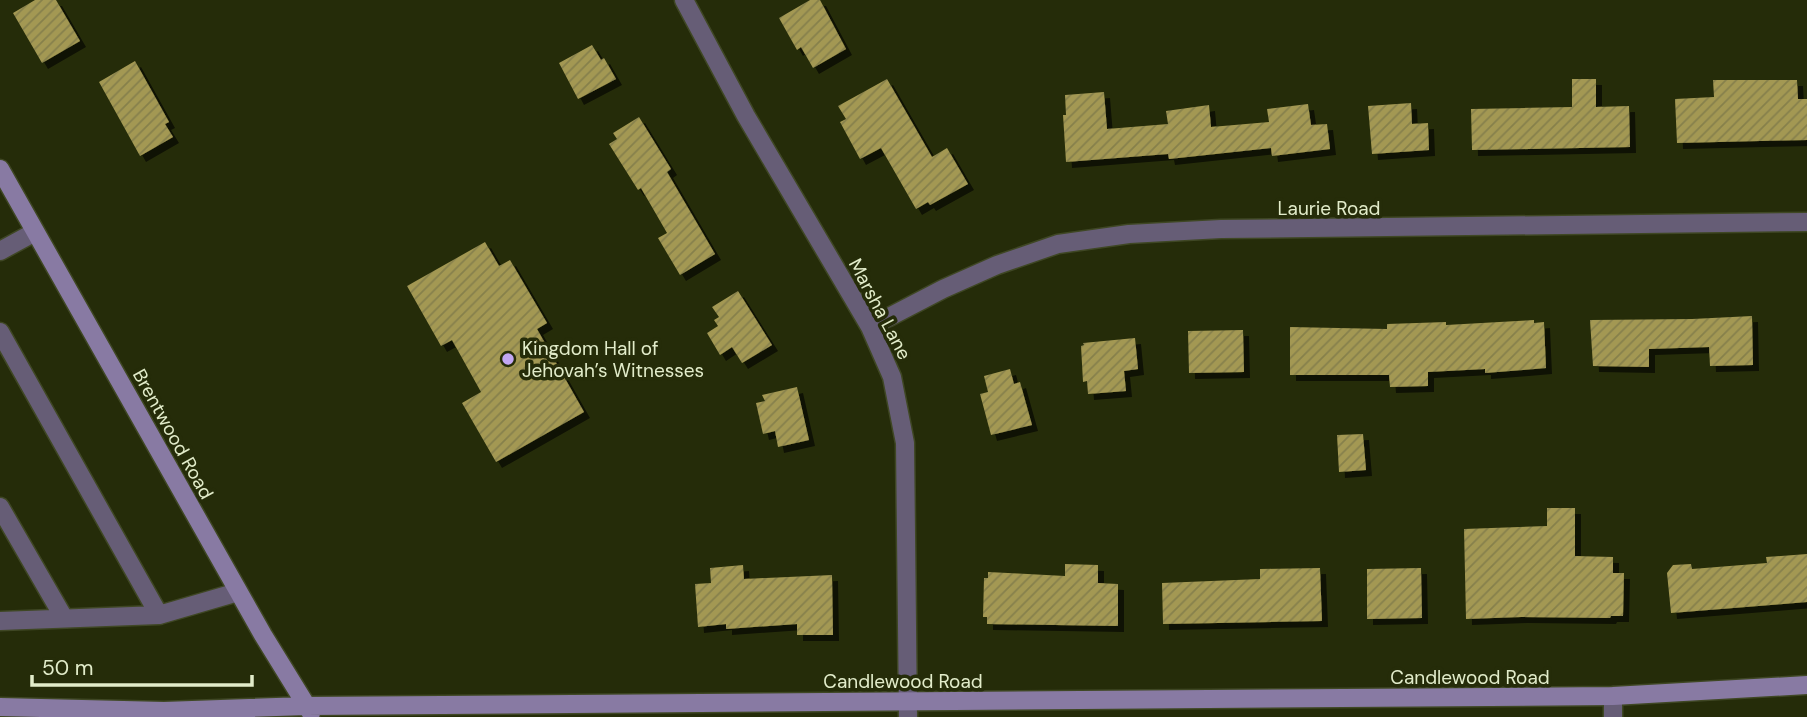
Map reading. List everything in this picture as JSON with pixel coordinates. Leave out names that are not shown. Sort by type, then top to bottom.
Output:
[{"type":"street","name":"Marsha Lane","points":[[684,0],[746,116],[870,327],[892,377],[905,443],[909,710]]},
{"type":"street","name":"Brentwood Road","points":[[0,169],[238,592],[310,712]]},
{"type":"street","name":"Laurie Road","points":[[870,327],[943,289],[997,265],[1058,244],[1129,234],[1221,229],[1807,222]]},
{"type":"street","points":[[0,251],[35,232]]},
{"type":"street","points":[[0,332],[159,615]]},
{"type":"street","points":[[0,507],[64,618]]},
{"type":"street","points":[[0,621],[159,615],[238,592]]},
{"type":"street","name":"Candlewood Road","points":[[0,707],[310,712],[909,710],[1613,696],[1807,685]]},
{"type":"street","points":[[1613,696],[1613,717]]},
{"type":"building","points":[[35,0],[56,0],[80,41],[42,63],[13,13]]},
{"type":"building","points":[[810,0],[820,0],[846,49],[813,68],[801,47],[797,50],[779,18]]},
{"type":"building","points":[[592,45],[601,60],[604,58],[616,79],[578,99],[559,63]]},
{"type":"building","points":[[135,61],[169,122],[165,124],[173,137],[140,156],[99,82]]},
{"type":"building","points":[[887,79],[932,157],[947,148],[968,184],[930,205],[928,202],[916,209],[881,148],[860,159],[840,122],[846,119],[838,106]]},
{"type":"building","points":[[1572,79],[1596,79],[1596,107],[1629,106],[1630,147],[1472,150],[1471,109],[1572,107]]},
{"type":"building","points":[[1713,80],[1797,80],[1798,99],[1807,99],[1807,140],[1677,143],[1675,99],[1714,97]]},
{"type":"building","points":[[1104,92],[1107,129],[1168,124],[1166,111],[1209,105],[1211,127],[1269,122],[1267,109],[1308,104],[1311,125],[1327,124],[1330,149],[1272,156],[1271,148],[1169,159],[1168,154],[1066,162],[1063,115],[1066,115],[1065,95]]},
{"type":"building","points":[[1411,103],[1412,124],[1428,123],[1429,150],[1372,154],[1368,106]]},
{"type":"building","points":[[639,117],[671,169],[667,172],[715,254],[680,275],[658,238],[667,233],[641,188],[638,190],[609,144],[617,139],[613,133]]},
{"type":"building","name":"Kingdom Hall of Jehovah’s Witnesses","points":[[485,242],[499,266],[510,260],[547,323],[537,329],[584,412],[496,462],[462,403],[481,392],[452,340],[441,346],[407,286]]},
{"type":"building","points":[[738,291],[772,345],[742,363],[732,347],[720,355],[707,333],[718,326],[714,320],[719,317],[712,307]]},
{"type":"building","points":[[1752,316],[1753,365],[1710,366],[1709,347],[1649,349],[1649,367],[1593,366],[1590,320]]},
{"type":"building","points":[[1534,320],[1534,323],[1544,322],[1546,368],[1485,373],[1485,369],[1428,372],[1428,386],[1390,387],[1389,375],[1290,375],[1290,327],[1387,329],[1387,324],[1446,322],[1446,325]]},
{"type":"building","points":[[1243,330],[1244,372],[1189,373],[1188,331]]},
{"type":"building","points":[[1135,338],[1138,369],[1124,371],[1126,391],[1088,394],[1087,381],[1083,382],[1083,343]]},
{"type":"building","points":[[1010,369],[1014,384],[1020,382],[1032,425],[991,435],[980,394],[988,392],[984,376]]},
{"type":"building","points":[[797,387],[809,440],[778,447],[775,431],[763,434],[756,403],[765,401],[762,395]]},
{"type":"building","points":[[1363,434],[1366,470],[1339,472],[1337,435]]},
{"type":"building","points":[[1547,508],[1575,508],[1575,556],[1613,557],[1613,573],[1624,573],[1623,616],[1466,619],[1464,529],[1547,526]]},
{"type":"building","points":[[1807,554],[1807,602],[1671,613],[1667,573],[1673,565],[1691,564],[1692,569],[1767,563],[1766,557]]},
{"type":"building","points":[[1065,564],[1098,565],[1098,583],[1118,584],[1118,626],[987,624],[987,617],[983,617],[984,578],[988,578],[988,572],[1065,576]]},
{"type":"building","points":[[743,565],[744,579],[832,575],[833,635],[797,635],[797,624],[726,629],[726,624],[698,627],[695,584],[711,583],[710,568]]},
{"type":"building","points":[[1320,568],[1322,621],[1163,624],[1162,583],[1260,579],[1260,569]]},
{"type":"building","points":[[1421,568],[1422,618],[1367,619],[1367,569]]},
{"type":"place","name":"Kingdom Hall of Jehovah’s Witnesses","points":[[508,359]]}]
